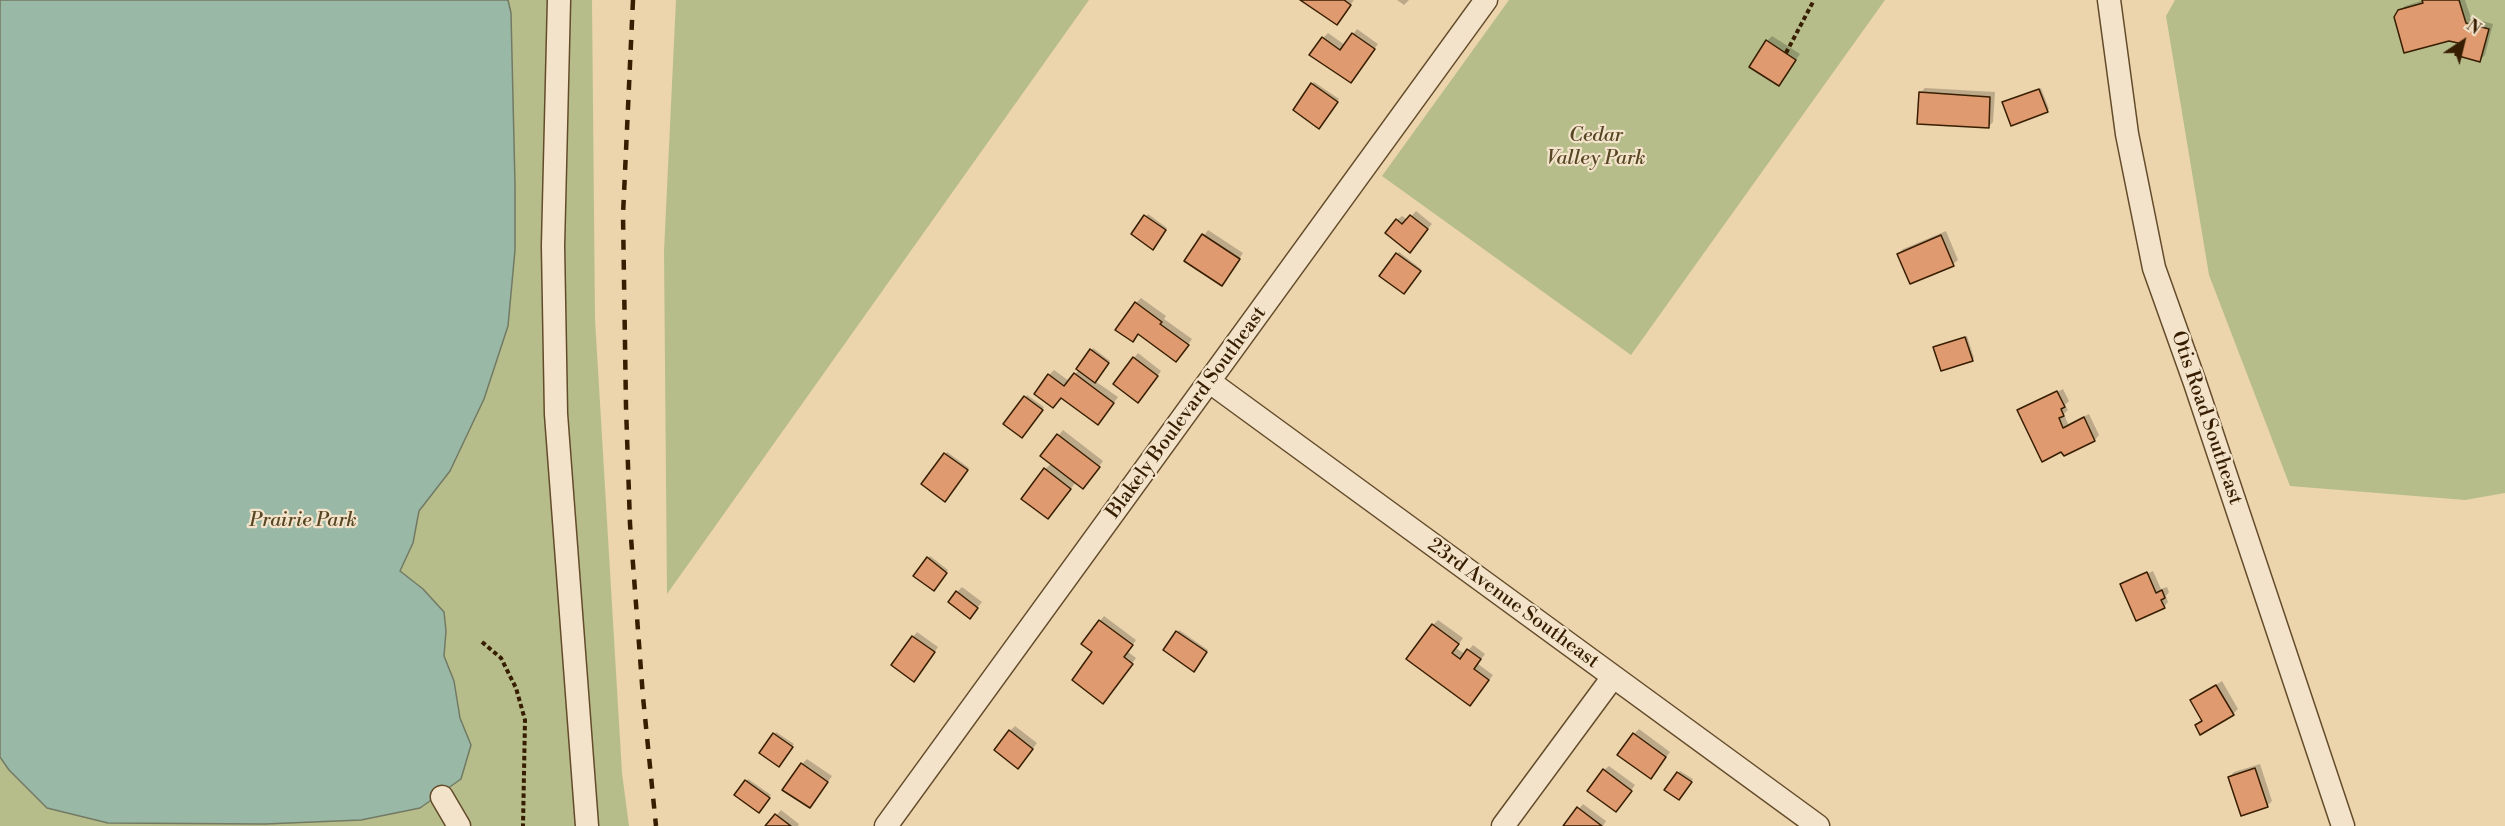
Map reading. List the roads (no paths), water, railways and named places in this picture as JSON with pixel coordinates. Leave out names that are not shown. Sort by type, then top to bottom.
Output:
[{"type":"street","points":[[559,0],[553,246],[556,414],[587,826]]},
{"type":"street","name":"Blakely Boulevard Southeast","points":[[886,826],[1486,0]]},
{"type":"street","name":"Otis Road Southeast","points":[[2109,0],[2127,134],[2154,268],[2343,826]]},
{"type":"street","name":"23rd Avenue Southeast","points":[[1210,382],[1818,826]]},
{"type":"street","points":[[1503,826],[1613,677]]},
{"type":"street","points":[[442,797],[459,826]]},
{"type":"railway","points":[[633,0],[623,215],[626,407],[630,524],[643,697],[656,826]]},
{"type":"park label","name":"Cedar Valley Park","points":[[1596,148]]},
{"type":"park label","name":"Prairie Park","points":[[303,521]]}]
